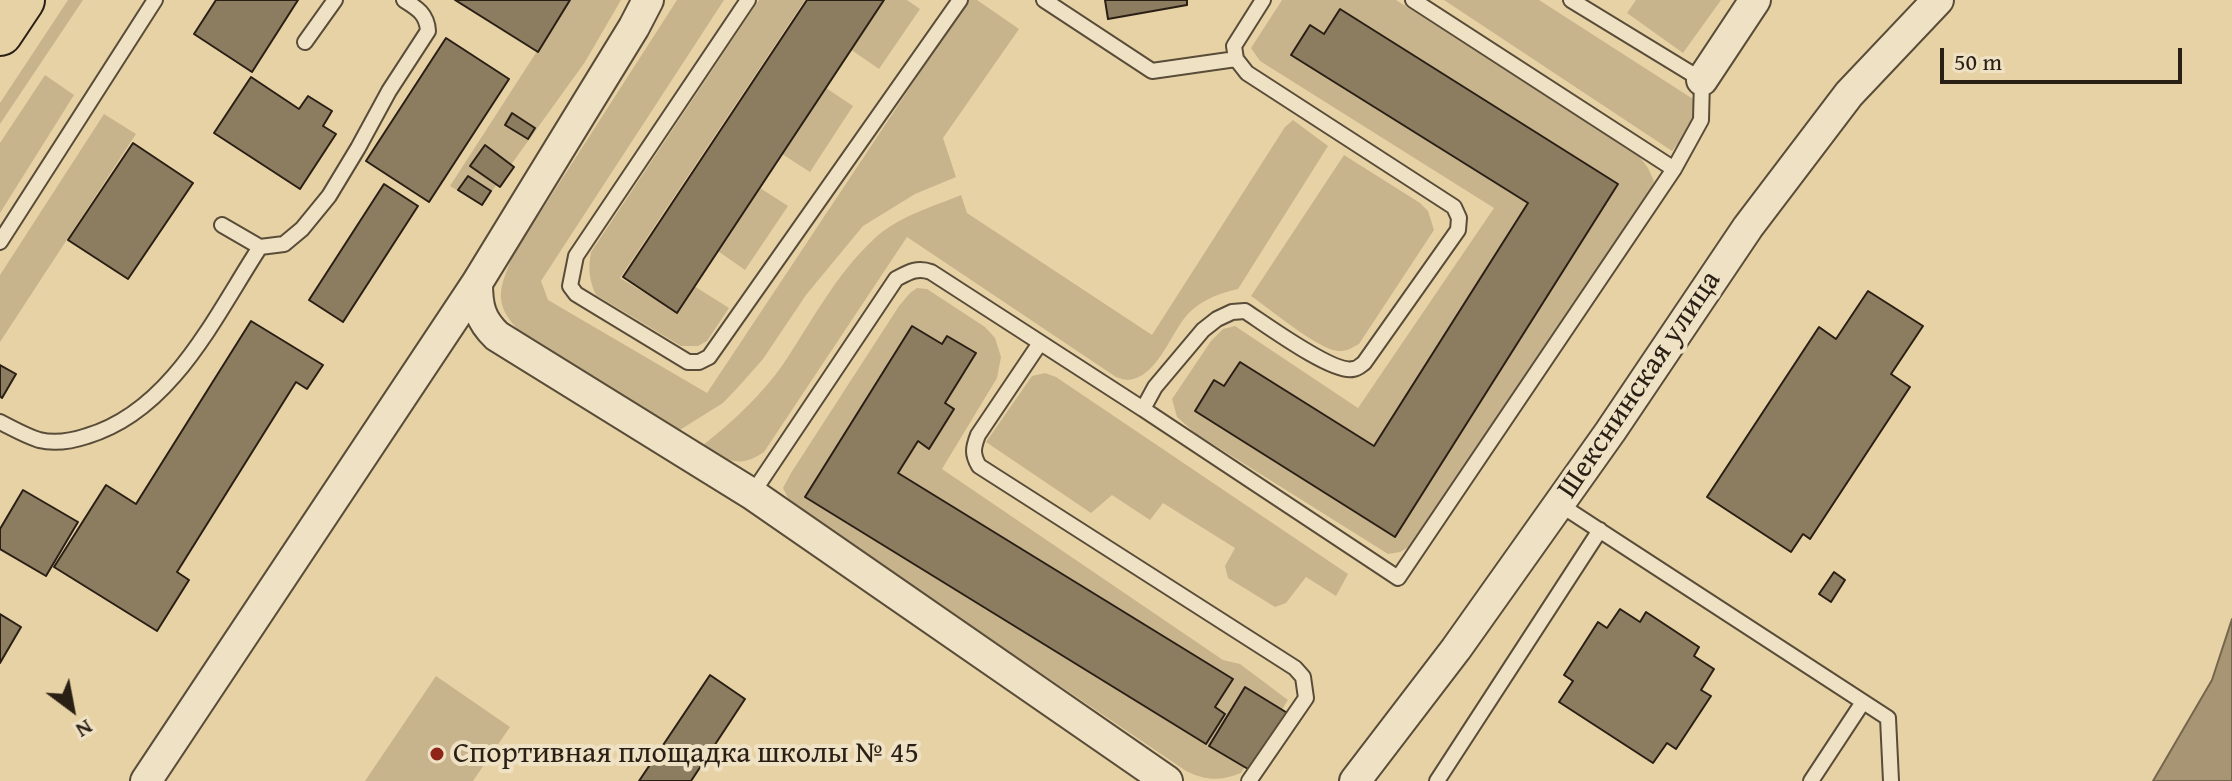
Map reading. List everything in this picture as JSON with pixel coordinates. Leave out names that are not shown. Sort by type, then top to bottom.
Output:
[{"type":"highway","points":[[0,33],[22,0]]},
{"type":"street","points":[[146,781],[477,283],[648,0]]},
{"type":"street","points":[[1702,80],[1755,0]]},
{"type":"street","name":"Шекснинская улица","points":[[1355,781],[1456,649],[1559,504],[1748,227],[1849,94],[1938,0]]},
{"type":"street","points":[[477,283],[477,305],[481,317],[497,336],[752,494],[1167,781]]},
{"type":"lane","points":[[0,242],[155,0]]},
{"type":"lane","points":[[305,42],[335,0]]},
{"type":"lane","points":[[222,225],[260,247],[284,244],[302,229],[329,196],[389,91],[428,31],[427,21],[419,9],[404,0]]},
{"type":"lane","points":[[748,0],[576,256],[570,286],[576,294],[688,362],[699,362],[709,357],[960,0]]},
{"type":"lane","points":[[1044,0],[1152,71],[1236,59]]},
{"type":"lane","points":[[1143,409],[1155,387],[1203,330],[1232,312],[1245,311],[1325,362],[1344,369],[1355,369],[1364,363],[1458,230],[1459,218],[1454,207],[1247,73],[1236,59],[1234,46],[1263,0]]},
{"type":"lane","points":[[1413,0],[1674,169]]},
{"type":"lane","points":[[752,494],[896,279],[921,268],[1143,409],[1398,578],[1674,169],[1701,120],[1702,80],[1571,0]]},
{"type":"lane","points":[[0,422],[40,440],[68,442],[105,431],[122,422],[163,388],[196,347],[260,247]]},
{"type":"lane","points":[[1040,343],[978,435],[972,449],[975,459],[979,466],[1282,659],[1303,677],[1306,698],[1249,781]]},
{"type":"lane","points":[[1559,504],[1888,718],[1891,781]]},
{"type":"lane","points":[[1437,781],[1600,530]]},
{"type":"lane","points":[[1811,781],[1863,702]]},
{"type":"shaded area","points":[[68,0],[83,0],[0,124],[0,103]]},
{"type":"shaded area","points":[[570,0],[621,0],[585,62],[482,205],[450,186]]},
{"type":"shaded area","points":[[677,0],[724,0],[541,281],[548,300],[707,393],[968,0],[977,0],[1019,29],[943,138],[956,177],[915,194],[863,226],[806,295],[763,359],[740,385],[723,403],[678,431],[525,337],[507,316],[501,299],[513,255]]},
{"type":"shaded area","points":[[759,0],[805,0],[620,278],[677,312],[694,286],[729,308],[707,341],[698,346],[681,346],[596,295],[590,274],[591,252]]},
{"type":"shaded area","points":[[884,0],[907,0],[920,9],[879,69],[850,49]]},
{"type":"shaded area","points":[[1282,0],[1396,0],[1639,156],[1654,181],[1649,194],[1412,545],[1400,552],[1388,554],[1195,433],[1177,417],[1172,399],[1211,341],[1223,329],[1235,326],[1358,408],[1494,208],[1260,61],[1251,48]]},
{"type":"shaded area","points":[[1444,0],[1539,0],[1693,99],[1697,112],[1694,123],[1672,151]]},
{"type":"shaded area","points":[[1636,0],[1721,0],[1683,53],[1627,13]]},
{"type":"shaded area","points":[[45,75],[74,95],[0,213],[0,143]]},
{"type":"shaded area","points":[[826,88],[853,106],[810,172],[782,154]]},
{"type":"shaded area","points":[[104,114],[136,134],[0,342],[0,275]]},
{"type":"shaded area","points":[[1293,120],[1328,146],[1238,289],[1214,296],[1192,310],[1157,361],[1139,377],[1128,380],[1116,377],[907,237],[764,452],[747,460],[732,461],[702,446],[766,386],[836,283],[874,239],[904,219],[961,195],[967,213],[1152,335],[1285,127]]},
{"type":"shaded area","points":[[1344,155],[1420,203],[1428,211],[1434,230],[1359,344],[1341,351],[1332,350],[1309,338],[1251,296]]},
{"type":"shaded area","points":[[760,188],[788,206],[745,270],[718,251]]},
{"type":"shaded area","points":[[917,288],[927,289],[985,327],[995,338],[1001,357],[997,378],[942,469],[1223,660],[1240,664],[1288,700],[1241,773],[1214,779],[1186,771],[791,504],[783,488],[791,473],[899,306]]},
{"type":"shaded area","points":[[1045,373],[1056,377],[1348,574],[1336,596],[1306,577],[1286,603],[1275,607],[1228,578],[1225,566],[1235,548],[1163,503],[1150,520],[1112,495],[1091,513],[986,442],[1032,376]]},
{"type":"shaded area","points":[[2232,619],[2232,781],[2153,781],[2212,680]]},
{"type":"shaded area","name":"Спортивная площадка школы № 45","points":[[436,676],[510,727],[473,781],[365,781]]},
{"type":"building","points":[[216,0],[298,0],[252,72],[194,34]]},
{"type":"building","points":[[455,0],[570,0],[538,52]]},
{"type":"building","points":[[807,0],[884,0],[677,313],[623,277]]},
{"type":"building","points":[[1105,0],[1187,0],[1187,5],[1108,19]]},
{"type":"building","points":[[1340,9],[1618,184],[1395,537],[1195,411],[1214,380],[1224,386],[1240,362],[1374,446],[1528,203],[1291,55],[1310,25],[1324,34]]},
{"type":"building","points":[[446,38],[509,79],[429,202],[366,161]]},
{"type":"building","points":[[251,77],[299,109],[308,96],[332,111],[323,126],[336,134],[300,189],[214,133]]},
{"type":"building","points":[[512,113],[535,128],[528,139],[505,125]]},
{"type":"building","points":[[133,143],[193,183],[128,279],[68,240]]},
{"type":"building","points":[[485,145],[514,167],[500,187],[470,166]]},
{"type":"building","points":[[468,176],[491,191],[482,205],[458,190]]},
{"type":"building","points":[[384,184],[418,206],[343,322],[309,300]]},
{"type":"building","points":[[1868,291],[1923,326],[1891,374],[1910,387],[1810,539],[1803,534],[1791,552],[1707,497],[1819,327],[1836,339]]},
{"type":"building","points":[[251,321],[323,365],[307,389],[296,382],[177,572],[189,580],[157,631],[54,567],[106,485],[136,504]]},
{"type":"building","points":[[912,326],[942,344],[947,336],[976,353],[945,403],[954,409],[929,449],[918,441],[898,473],[1233,679],[1215,707],[1225,714],[1206,744],[805,497]]},
{"type":"building","points":[[0,365],[16,374],[2,398],[0,396]]},
{"type":"building","points":[[23,490],[78,522],[46,576],[0,549],[0,529]]},
{"type":"building","points":[[1834,572],[1845,580],[1831,602],[1819,594]]},
{"type":"building","points":[[1620,609],[1640,622],[1646,612],[1699,647],[1694,656],[1714,669],[1701,690],[1711,696],[1676,749],[1667,743],[1653,763],[1559,702],[1573,681],[1564,675],[1598,622],[1607,628]]},
{"type":"building","points":[[0,614],[21,627],[0,663]]},
{"type":"building","points":[[710,675],[745,699],[691,781],[639,781]]},
{"type":"building","points":[[1245,687],[1289,714],[1253,772],[1209,746]]},
{"type":"place","name":"Спортивная площадка школы № 45","points":[[437,754]]}]
